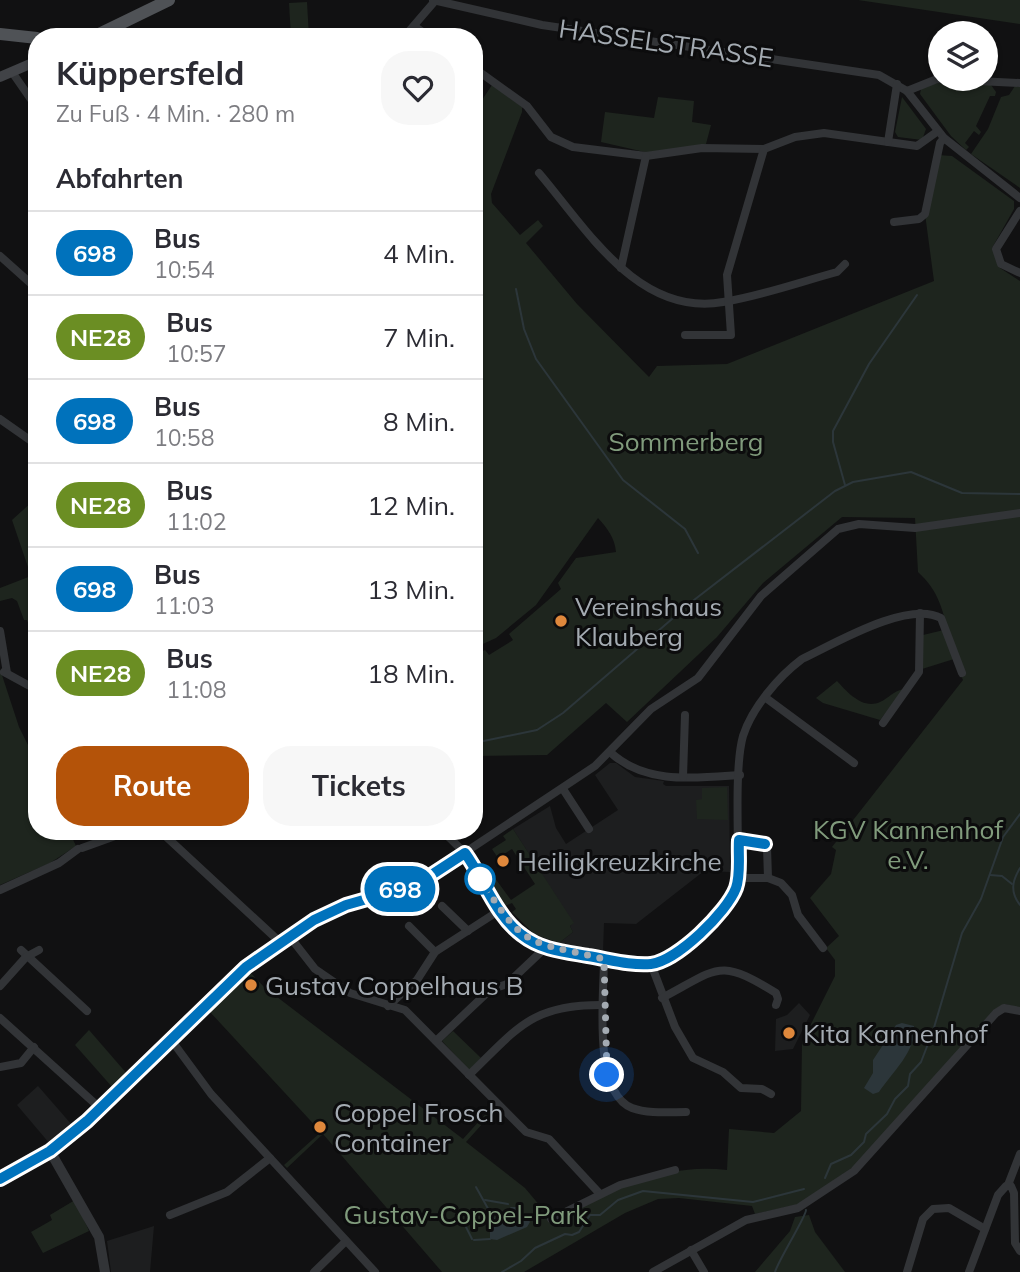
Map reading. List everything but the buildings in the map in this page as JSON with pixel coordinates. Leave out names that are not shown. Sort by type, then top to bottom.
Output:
[{"type":"main road","points":[[111,28],[169,0]]},
{"type":"main road","points":[[0,34],[28,37]]},
{"type":"main road","points":[[0,77],[28,65]]},
{"type":"street","points":[[417,28],[414,26],[434,0]]},
{"type":"street","name":"HASSELSTRASSE","points":[[434,0],[541,25],[866,72],[897,84],[907,91],[941,135],[1020,198]]},
{"type":"street","points":[[12,72],[28,95]]},
{"type":"street","points":[[483,74],[527,106],[543,128],[560,142],[595,151],[646,156],[702,148],[764,149],[795,137],[824,133],[922,145],[941,135]]},
{"type":"street","points":[[907,91],[937,79],[1020,83]]},
{"type":"street","points":[[888,142],[897,84]]},
{"type":"street","points":[[894,222],[919,219],[925,214],[941,135]]},
{"type":"street","points":[[685,335],[731,335],[728,270],[764,149]]},
{"type":"street","points":[[621,268],[646,156]]},
{"type":"street","points":[[538,173],[621,268],[645,288],[671,298],[704,303],[730,301],[837,272],[845,264]]},
{"type":"street","points":[[1020,211],[1000,239],[996,251],[1001,264],[1020,273]]},
{"type":"street","points":[[0,256],[28,281]]},
{"type":"street","points":[[0,419],[28,439]]},
{"type":"street","points":[[0,1179],[50,1151],[101,1109],[239,974],[314,920],[346,905],[416,885],[563,789],[610,752],[651,709],[698,678],[761,596],[838,529],[854,524],[915,528],[1020,513]]},
{"type":"street","points":[[883,723],[919,672],[920,613]]},
{"type":"street","points":[[451,840],[465,853],[500,910],[520,934],[545,948],[651,964],[676,954],[728,903],[738,878],[740,775],[744,735],[766,698],[789,668],[802,659],[893,618],[920,613],[941,618],[962,673]]},
{"type":"street","points":[[0,631],[6,672],[28,685]]},
{"type":"street","points":[[766,698],[854,763]]},
{"type":"street","points":[[683,777],[685,715]]},
{"type":"street","points":[[610,752],[639,773],[683,777],[740,775]]},
{"type":"street","points":[[563,789],[589,829]]},
{"type":"street","points":[[0,890],[59,863],[80,848],[103,840]]},
{"type":"street","points":[[170,840],[281,943]]},
{"type":"street","points":[[739,840],[762,842],[767,847],[768,878]]},
{"type":"street","points":[[738,878],[768,878],[779,881],[789,891],[798,915],[823,948]]},
{"type":"street","points":[[442,906],[468,931]]},
{"type":"street","points":[[388,1006],[417,980],[435,952],[500,910]]},
{"type":"street","points":[[409,926],[435,952]]},
{"type":"street","points":[[290,937],[316,968],[331,981],[350,993],[405,1010],[526,1132],[549,1139],[600,1194]]},
{"type":"street","points":[[436,1041],[490,990],[507,984],[545,948]]},
{"type":"street","points":[[0,986],[24,953],[39,950]]},
{"type":"street","points":[[24,953],[87,1011]]},
{"type":"street","points":[[604,959],[606,1070],[614,1093],[625,1104],[639,1110],[686,1112]]},
{"type":"street","points":[[651,964],[662,998],[682,1042],[693,1058],[723,1072],[741,1087],[762,1089],[771,1094]]},
{"type":"street","points":[[662,998],[713,972],[732,970],[776,993],[776,1004]]},
{"type":"street","points":[[469,1075],[516,1029],[537,1014],[567,1005],[604,1005]]},
{"type":"street","points":[[653,1272],[746,1220],[798,1208],[843,1179],[874,1152],[996,1013],[1004,1008],[1020,1012]]},
{"type":"street","points":[[0,1018],[101,1109]]},
{"type":"street","points":[[172,1041],[211,1094],[375,1272]]},
{"type":"street","points":[[0,1067],[21,1063],[34,1047]]},
{"type":"street","points":[[50,1151],[99,1237],[105,1272]]},
{"type":"street","points":[[970,1272],[1001,1190],[1009,1185],[1020,1154]]},
{"type":"street","points":[[170,1215],[226,1192],[270,1158]]},
{"type":"street","points":[[551,1219],[633,1180],[675,1170]]},
{"type":"street","points":[[1009,1185],[1014,1193],[1015,1243],[1020,1251]]},
{"type":"street","points":[[906,1272],[923,1219],[933,1209],[949,1208],[985,1229]]},
{"type":"street","points":[[314,1272],[346,1241]]},
{"type":"street","points":[[691,1250],[704,1272]]},
{"type":"shaded area","points":[[610,763],[616,763],[635,777],[664,781],[666,786],[729,786],[730,872],[704,871],[636,924],[604,923],[603,952],[559,943],[573,932],[570,926],[573,923],[513,829],[550,806],[556,828],[566,844],[618,810],[595,775]]},
{"type":"shaded area","name":"Kita Kannenhof","points":[[799,1003],[810,1015],[793,1049],[775,1051],[776,1019],[787,1015]]},
{"type":"shaded area","points":[[902,1023],[914,1026],[912,1043],[903,1061],[879,1092],[873,1094],[864,1088],[873,1073],[873,1060],[896,1025]]},
{"type":"shaded area","points":[[38,1086],[72,1125],[50,1144],[17,1105]]},
{"type":"shaded area","points":[[511,1207],[518,1207],[530,1222],[527,1227],[497,1240],[490,1239],[490,1225]]},
{"type":"shaded area","points":[[154,1226],[150,1272],[111,1272],[107,1241]]},
{"type":"green space","points":[[858,0],[1020,0],[1020,24]]},
{"type":"green space","points":[[307,2],[308,28],[290,28],[289,3]]},
{"type":"green space","points":[[492,85],[522,107],[491,194],[492,203],[520,235],[538,220],[543,226],[526,243],[577,304],[649,377],[657,366],[727,364],[934,281],[925,214],[938,155],[952,156],[1014,201],[1014,209],[992,248],[1000,268],[1020,281],[1020,1008],[1005,1004],[998,1009],[853,1167],[800,1204],[755,1214],[752,1206],[679,1198],[658,1199],[625,1213],[524,1272],[442,1272],[323,1134],[287,1168],[284,1165],[321,1132],[210,1012],[250,972],[264,987],[463,1139],[490,1109],[493,1112],[466,1142],[525,1188],[551,1219],[636,1181],[681,1170],[727,1170],[729,1129],[774,1133],[801,1111],[802,1042],[835,976],[835,960],[826,948],[839,936],[810,898],[831,874],[836,850],[832,847],[963,680],[954,659],[922,669],[923,635],[948,629],[934,592],[918,572],[915,518],[842,517],[763,583],[717,637],[627,722],[606,703],[547,755],[483,756],[483,651],[489,655],[513,640],[509,634],[561,589],[558,583],[576,558],[616,552],[612,538],[598,518],[536,605],[496,638],[483,644],[483,98]]},
{"type":"green space","points":[[928,86],[928,91],[995,91],[995,96],[990,96],[976,126],[981,132],[979,135],[974,131],[965,143],[969,147],[966,150],[951,136],[920,94],[921,89]]},
{"type":"green space","points":[[1015,86],[1020,87],[1020,188],[971,154],[988,129],[1001,97],[1009,95]]},
{"type":"green space","points":[[658,97],[694,101],[692,122],[711,125],[706,144],[649,153],[601,142],[605,112],[654,118]]},
{"type":"green space","points":[[902,97],[926,129],[922,140],[898,137],[895,132]]},
{"type":"green space","points":[[28,506],[28,567],[12,520]]},
{"type":"green space","points":[[28,577],[28,623],[24,620],[17,601],[12,598],[0,601],[0,588]]},
{"type":"green space","points":[[0,669],[19,727],[28,745],[28,840],[73,840],[76,846],[50,863],[0,885]]},
{"type":"green space","points":[[837,681],[856,699],[868,704],[880,702],[904,689],[880,720],[823,703],[816,698]]},
{"type":"green space","points":[[727,787],[728,820],[697,819],[696,800],[702,799],[702,788]]},
{"type":"green space","points":[[513,829],[574,923],[570,926],[573,932],[559,943],[534,934],[512,912],[516,909],[512,903],[505,906],[490,880],[489,876],[492,874],[511,900],[535,884],[512,849],[498,858],[492,849],[506,840],[503,836]]},
{"type":"green space","points":[[89,1030],[128,1075],[113,1088],[75,1045]]},
{"type":"green space","points":[[453,1031],[481,1058],[469,1070],[442,1041]]},
{"type":"green space","points":[[75,1200],[89,1231],[43,1253],[31,1232],[52,1220],[50,1215]]},
{"type":"green space","points":[[809,1215],[815,1232],[845,1272],[755,1272],[790,1231],[795,1217]]},
{"type":"waterway","points":[[516,289],[524,329],[536,359],[623,480],[685,529],[698,553]]},
{"type":"waterway","points":[[845,485],[833,442],[833,431],[869,364],[917,295]]},
{"type":"waterway","points":[[483,741],[537,730],[563,713],[694,600],[835,491],[853,482],[911,472],[962,493],[1020,494]]},
{"type":"waterway","points":[[825,1178],[831,1164],[851,1155],[864,1142],[866,1134],[887,1114],[895,1099],[908,1086],[910,1074],[921,1062],[962,933],[981,899],[1003,837],[1020,814]]},
{"type":"waterway","points":[[1020,868],[1013,886],[1020,905]]},
{"type":"waterway","points":[[990,875],[1002,876],[1012,884]]},
{"type":"waterway","points":[[476,1187],[491,1214]]},
{"type":"waterway","points":[[502,1272],[521,1261],[535,1248],[565,1234],[579,1232],[590,1215],[600,1215],[618,1200],[643,1191],[753,1202],[804,1189]]},
{"type":"waterway","points":[[485,1200],[508,1204]]},
{"type":"waterway","points":[[775,1272],[806,1210]]},
{"type":"waterway","points":[[492,1215],[494,1219]]},
{"type":"waterway","points":[[464,1223],[472,1239]]},
{"type":"waterway","points":[[474,1240],[490,1239]]},
{"type":"bus line","name":"698","points":[[0,1179],[50,1151],[87,1121],[153,1060],[246,967],[314,920],[346,905],[416,885],[465,853],[513,928],[530,941],[545,948],[651,964],[676,954],[728,903],[737,883],[739,840],[765,844]]},
{"type":"place","name":"Vereinshaus Klauberg","points":[[561,621]]},
{"type":"place","name":"Heiligkreuzkirche","points":[[503,861]]},
{"type":"place","name":"Gustav Coppelhaus B","points":[[251,985]]},
{"type":"place","name":"Kita Kannenhof","points":[[789,1033]]},
{"type":"place","name":"Coppel Frosch Container","points":[[320,1127]]},
{"type":"route","points":[[480,879],[513,928],[535,944],[604,959],[607,1075]]},
{"type":"park label","name":"Sommerberg","points":[[686,441]]},
{"type":"park label","name":"KGV Kannenhof e.V.","points":[[908,844]]},
{"type":"park label","name":"Gustav-Coppel-Park","points":[[466,1214]]}]
